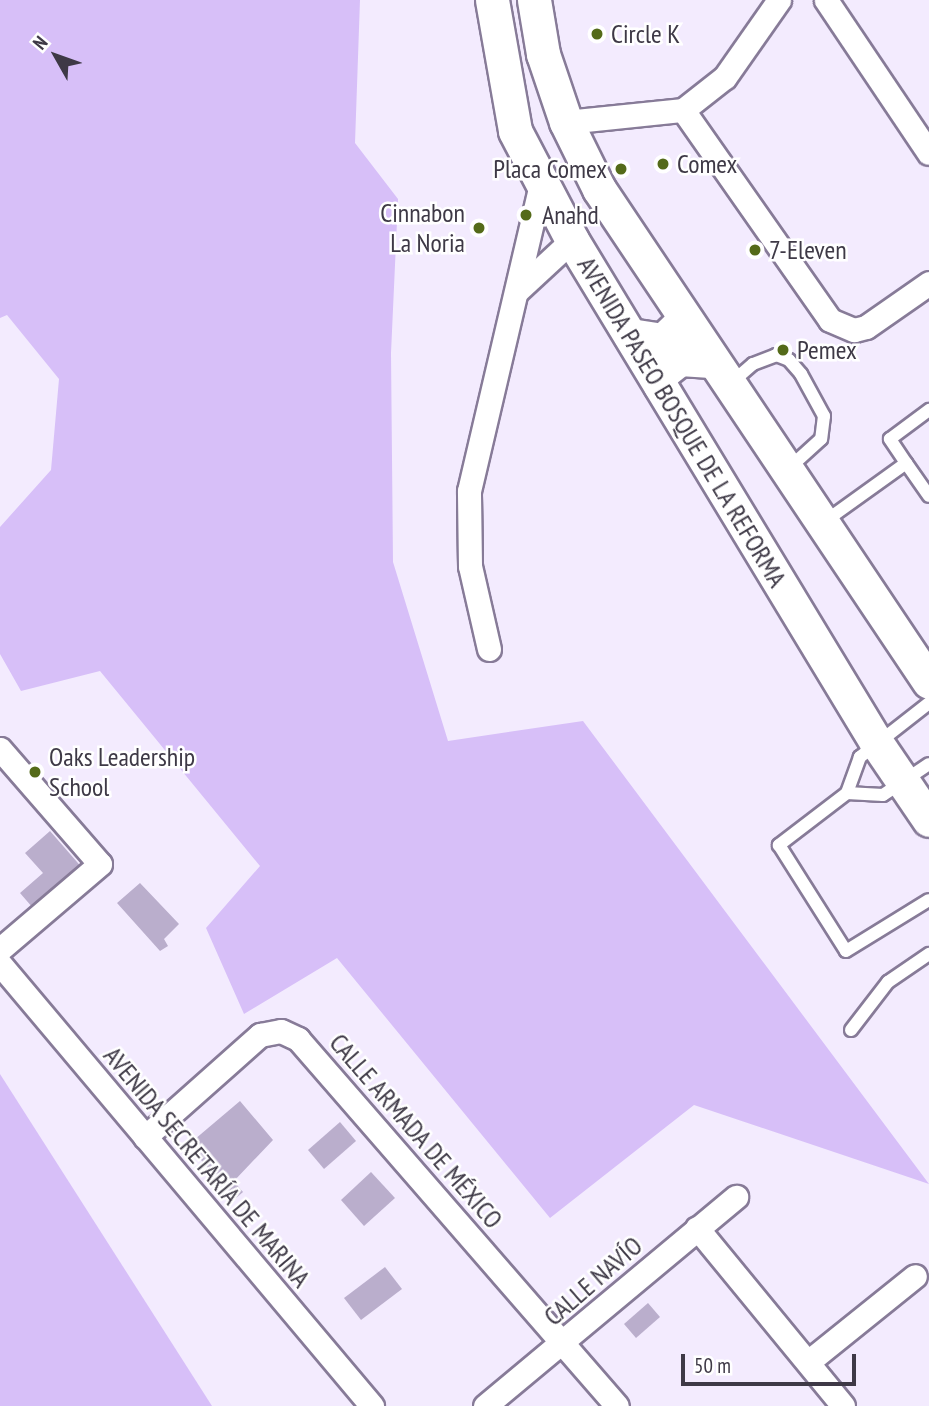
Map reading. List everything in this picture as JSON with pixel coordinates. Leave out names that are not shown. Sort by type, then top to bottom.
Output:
[{"type":"main road","name":"AVENIDA PASEO BOSQUE DE LA REFORMA","points":[[492,0],[515,131],[572,240],[876,742],[916,773],[929,820]]},
{"type":"main road","name":"AVENIDA PASEO BOSQUE DE LA REFORMA","points":[[534,0],[543,54],[566,122],[598,189],[929,682]]},
{"type":"main road","points":[[630,335],[663,340],[684,320]]},
{"type":"main road","points":[[660,385],[662,373],[680,359],[720,373]]},
{"type":"street","points":[[566,122],[683,110],[725,76],[779,0]]},
{"type":"street","points":[[825,0],[929,153]]},
{"type":"street","points":[[683,110],[830,320],[842,328],[866,327],[929,283]]},
{"type":"street","points":[[489,649],[470,566],[469,491],[542,180]]},
{"type":"street","points":[[517,290],[572,240]]},
{"type":"street","points":[[0,749],[100,864],[0,949]]},
{"type":"street","name":"AVENIDA SECRETARÍA DE MARINA","points":[[0,964],[372,1406]]},
{"type":"street","name":"CALLE ARMADA DE MÉXICO","points":[[145,1137],[260,1035],[281,1031],[298,1039],[617,1406]]},
{"type":"street","name":"CALLE NAVÍO","points":[[485,1406],[565,1343],[736,1197]]},
{"type":"street","points":[[697,1228],[843,1406]]},
{"type":"street","points":[[808,1362],[915,1276]]},
{"type":"lane","points":[[720,373],[776,355],[789,360],[802,374],[824,416],[821,439],[786,472]]},
{"type":"lane","points":[[929,410],[890,439],[929,496]]},
{"type":"lane","points":[[821,524],[906,463]]},
{"type":"lane","points":[[929,703],[860,757],[847,793],[779,845],[846,951],[929,900]]},
{"type":"lane","points":[[847,793],[883,795],[916,773]]},
{"type":"lane","points":[[850,1030],[888,982],[929,954]]},
{"type":"shaded area","points":[[0,0],[360,0],[355,143],[398,199],[391,353],[393,562],[448,741],[583,721],[929,1184],[694,1105],[550,1218],[337,958],[244,1014],[206,928],[260,866],[100,671],[21,691],[0,654],[0,527],[51,470],[59,379],[7,315],[0,318]]},
{"type":"shaded area","points":[[0,1074],[212,1406],[0,1406]]},
{"type":"building","points":[[50,831],[84,870],[39,915],[20,893],[43,873],[25,853]]},
{"type":"building","points":[[140,883],[179,924],[164,939],[168,946],[160,951],[117,903]]},
{"type":"building","points":[[240,1101],[273,1140],[234,1181],[243,1192],[235,1199],[188,1145]]},
{"type":"building","points":[[340,1122],[356,1141],[324,1169],[308,1150]]},
{"type":"building","points":[[371,1172],[395,1198],[364,1226],[341,1200]]},
{"type":"building","points":[[385,1267],[402,1289],[361,1320],[344,1298]]},
{"type":"building","points":[[648,1303],[660,1317],[636,1338],[624,1324]]},
{"type":"place","name":"Circle K","points":[[597,34]]},
{"type":"place","name":"Comex","points":[[663,164]]},
{"type":"place","name":"Placa Comex","points":[[621,169]]},
{"type":"place","name":"Anahd","points":[[526,215]]},
{"type":"place","name":"Cinnabon La Noria","points":[[479,228]]},
{"type":"place","name":"7-Eleven","points":[[755,250]]},
{"type":"place","name":"Pemex","points":[[783,350]]},
{"type":"place","name":"Oaks Leadership School","points":[[35,772]]}]
